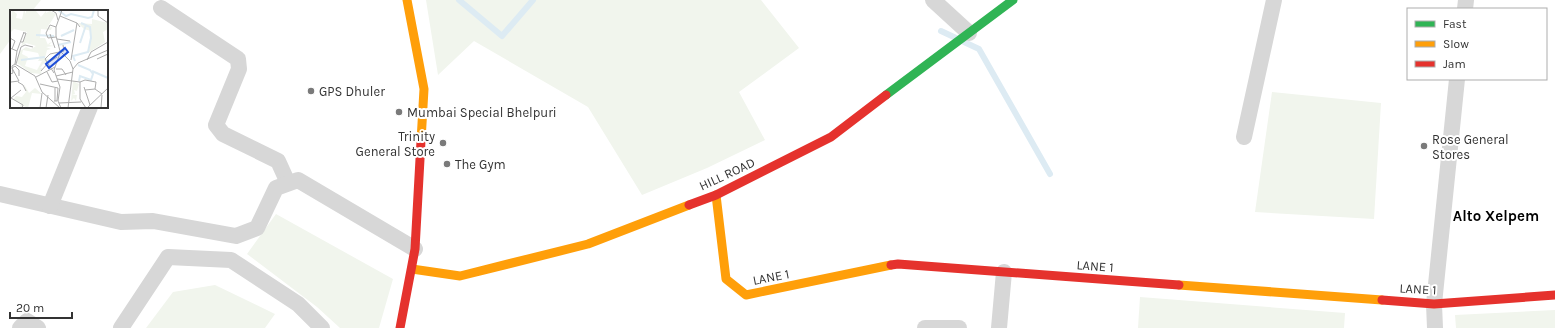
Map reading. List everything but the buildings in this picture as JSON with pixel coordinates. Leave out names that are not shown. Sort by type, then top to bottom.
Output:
[{"type":"street","points":[[400,328],[415,249],[424,89],[407,0]]},
{"type":"street","points":[[934,0],[970,33]]},
{"type":"street","name":"HILL ROAD","points":[[412,269],[460,276],[588,244],[716,195],[831,137],[1013,0]]},
{"type":"street","points":[[1244,137],[1274,0]]},
{"type":"street","points":[[161,8],[238,59],[239,69],[216,124],[223,134],[278,161],[288,183]]},
{"type":"street","points":[[1435,328],[1434,304],[1457,80]]},
{"type":"street","points":[[50,206],[90,108]]},
{"type":"street","points":[[0,194],[121,222],[153,221],[236,236],[257,228],[276,188],[298,180],[415,249]]},
{"type":"street","name":"LANE 1","points":[[716,195],[726,279],[746,295],[898,264],[1434,304],[1555,295]]},
{"type":"street","points":[[121,328],[168,257],[231,260],[298,304],[322,328]]},
{"type":"street","points":[[999,328],[1004,272]]},
{"type":"street","points":[[20,328],[26,321],[38,328]]},
{"type":"street","points":[[925,328],[959,328]]},
{"type":"shaded area","points":[[0,0],[41,0],[33,10],[10,10],[10,40],[0,54]]},
{"type":"shaded area","points":[[426,0],[761,0],[799,48],[739,92],[765,140],[707,168],[642,195],[588,107],[474,41],[438,75]]},
{"type":"shaded area","points":[[1272,92],[1381,103],[1374,219],[1255,212]]},
{"type":"shaded area","points":[[276,214],[393,279],[379,328],[340,328],[317,307],[247,254]]},
{"type":"shaded area","points":[[215,285],[275,314],[265,328],[146,328],[173,292]]},
{"type":"shaded area","points":[[1140,297],[1345,313],[1344,328],[1138,328]]},
{"type":"shaded area","points":[[1555,310],[1555,328],[1456,328],[1455,315]]},
{"type":"waterway","points":[[459,0],[502,36],[533,0]]},
{"type":"waterway","points":[[941,31],[956,38]]},
{"type":"waterway","points":[[964,42],[979,49],[1050,174]]},
{"type":"traffic: fast","points":[[886,95],[1013,0]]},
{"type":"traffic: slow","points":[[407,0],[424,89],[421,141]]},
{"type":"traffic: slow","points":[[716,195],[726,279],[746,295],[891,265]]},
{"type":"traffic: slow","points":[[412,269],[460,276],[588,244],[689,205]]},
{"type":"traffic: slow","points":[[1179,285],[1382,300]]},
{"type":"traffic: jam","points":[[689,205],[716,195],[831,137],[886,95]]},
{"type":"traffic: jam","points":[[400,328],[415,249],[421,141]]},
{"type":"traffic: jam","points":[[891,265],[898,264],[1179,285]]},
{"type":"traffic: jam","points":[[1382,300],[1434,304],[1555,295]]},
{"type":"place","name":"GPS Dhuler","points":[[311,91]]},
{"type":"place","name":"Mumbai Special Bhelpuri","points":[[399,112]]},
{"type":"place","name":"Trinity General Store","points":[[443,143]]},
{"type":"place","name":"Rose General Stores","points":[[1424,146]]},
{"type":"place","name":"The Gym","points":[[447,164]]},
{"type":"district","name":"Alto Xelpem","points":[[1496,216]]}]
